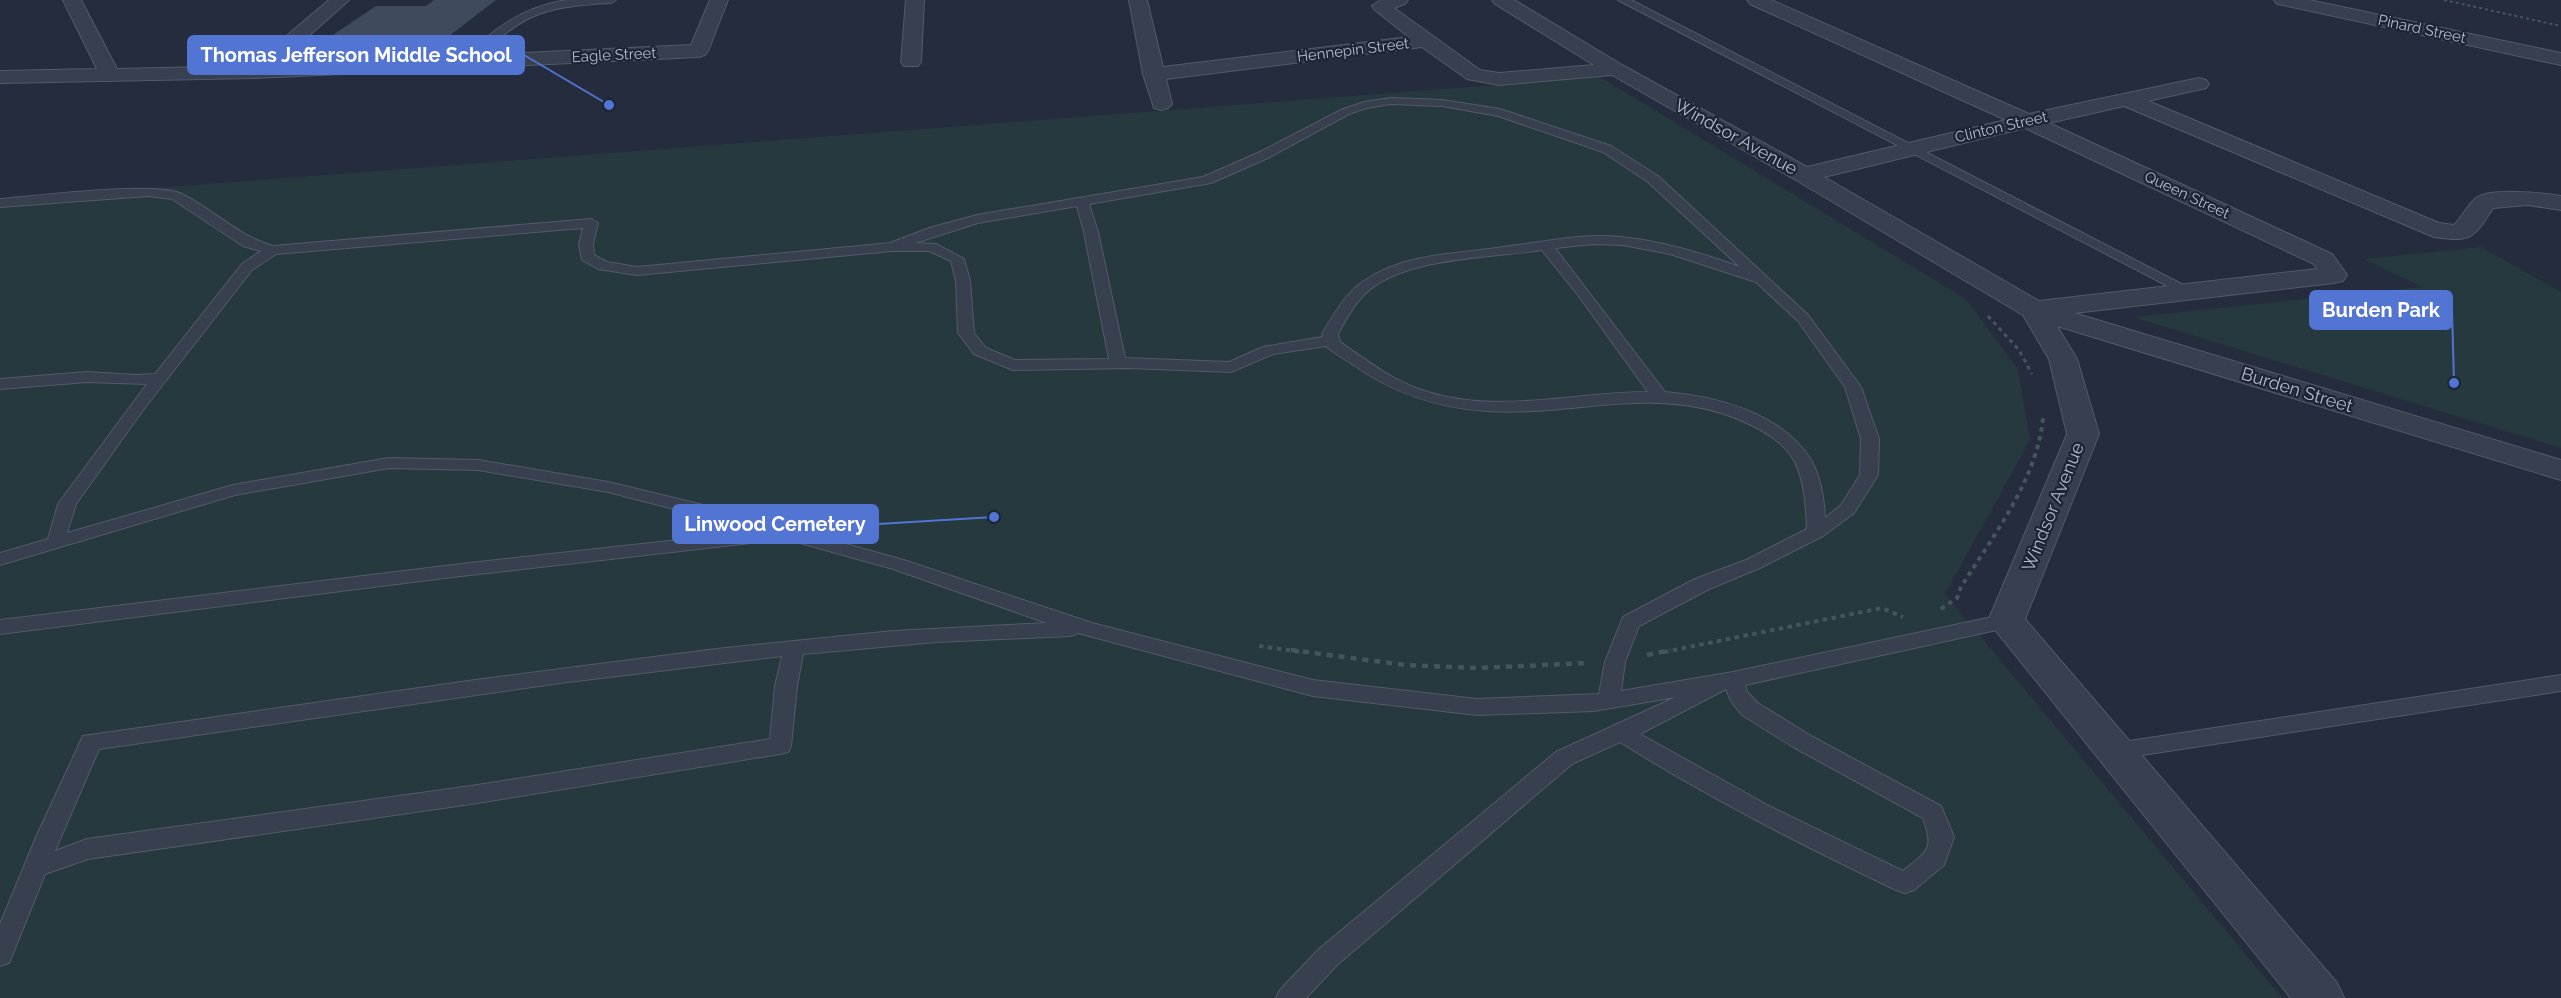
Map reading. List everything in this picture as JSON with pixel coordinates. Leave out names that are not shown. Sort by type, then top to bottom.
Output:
[{"type":"street","points":[[72,0],[110,75]]},
{"type":"street","points":[[256,72],[340,0]]},
{"type":"street","name":"Eagle Street","points":[[0,76],[256,72],[698,51],[719,0]]},
{"type":"street","points":[[911,62],[915,0]]},
{"type":"street","points":[[1399,0],[1381,6],[1426,41]]},
{"type":"street","name":"Windsor Avenue","points":[[1501,0],[1615,69],[1804,175],[2034,310],[2063,359],[2083,434],[2006,621]]},
{"type":"street","name":"Queen Street","points":[[1756,0],[2027,121],[2323,259],[2334,275],[2034,310]]},
{"type":"street","name":"Pinard Street","points":[[2283,0],[2561,59]]},
{"type":"street","points":[[1145,2],[1153,74],[1161,104]]},
{"type":"street","name":"Hennepin Street","points":[[1153,74],[1426,41],[1474,75],[1499,78],[1615,69]]},
{"type":"street","name":"Clinton Street","points":[[1804,175],[2027,121],[2199,84]]},
{"type":"street","points":[[2127,100],[2434,230],[2460,233],[2474,219],[2485,202],[2528,198],[2561,203]]},
{"type":"street","name":"Burden Street","points":[[2034,310],[2561,470]]},
{"type":"street","points":[[2006,621],[2320,998]]},
{"type":"lane","points":[[467,62],[491,40],[526,14],[569,3],[611,0]]},
{"type":"lane","points":[[1623,0],[2190,292]]},
{"type":"lane","points":[[892,247],[934,231],[977,219],[1206,180],[1264,155],[1345,112],[1364,105],[1391,101],[1442,103],[1500,113],[1607,149],[1653,179],[1803,318],[1853,387],[1870,439],[1869,475],[1848,509],[1816,532],[1753,564],[1702,584],[1630,622],[1615,662],[1609,700]]},
{"type":"lane","points":[[0,203],[148,192],[176,196],[248,243],[272,250],[591,224],[586,244],[587,256],[603,267],[637,271],[892,247],[931,247],[957,259],[963,281],[966,333],[980,351],[1013,364],[1046,366],[1118,363],[1231,367],[1269,350],[1332,340]]},
{"type":"lane","points":[[1082,202],[1091,232],[1118,363]]},
{"type":"lane","points":[[1769,285],[1725,266],[1683,252],[1621,240],[1546,246],[1425,262],[1387,275],[1363,289],[1351,302],[1330,334],[1334,344],[1408,391],[1474,405],[1521,406],[1640,395],[1681,397],[1717,404],[1771,427],[1797,450],[1811,476],[1816,505],[1816,532]]},
{"type":"lane","points":[[1546,246],[1659,396]]},
{"type":"lane","points":[[57,542],[58,530],[67,504],[160,378],[247,267],[272,250]]},
{"type":"lane","points":[[0,384],[87,377],[136,380],[160,378]]},
{"type":"lane","points":[[0,560],[233,490],[389,462],[478,465],[596,485],[900,565],[1087,629],[1312,688],[1477,707],[1609,700],[1729,681],[2006,621]]},
{"type":"lane","points":[[0,627],[438,573],[789,534]]},
{"type":"lane","points":[[0,955],[36,867],[92,742],[578,672],[794,647],[991,630],[1087,629]]},
{"type":"lane","points":[[36,867],[87,849],[471,795],[780,746],[786,686],[794,647]]},
{"type":"lane","points":[[1289,998],[1336,949],[1474,831],[1564,758],[1622,733],[1729,681]]},
{"type":"lane","points":[[1622,733],[1685,773],[1905,883],[1936,858],[1942,837],[1933,812],[1803,742],[1750,709],[1729,681]]},
{"type":"lane","points":[[2116,751],[2561,683]]},
{"type":"path","points":[[2444,0],[2561,26]]},
{"type":"path","points":[[1980,309],[2005,333],[2027,361],[2034,377]]},
{"type":"path","points":[[1939,610],[1957,598],[1960,586],[2026,476],[2040,446],[2044,427],[2043,415]]},
{"type":"path","points":[[1250,645],[1415,665],[1478,668],[1615,662],[1882,608],[1908,618]]},
{"type":"shaded area","points":[[1600,77],[1966,299],[2018,369],[2030,440],[1945,594],[2282,998],[0,998],[0,200]]},
{"type":"shaded area","points":[[2481,247],[2561,292],[2561,448],[2133,317],[2422,287],[2364,259]]},
{"type":"building","points":[[434,0],[496,0],[427,53],[306,53],[376,6],[426,6]]},
{"type":"place","name":"Thomas Jefferson Middle School","points":[[609,105]]},
{"type":"place","name":"Burden Park","points":[[2454,383]]},
{"type":"place","name":"Linwood Cemetery","points":[[994,517]]}]
